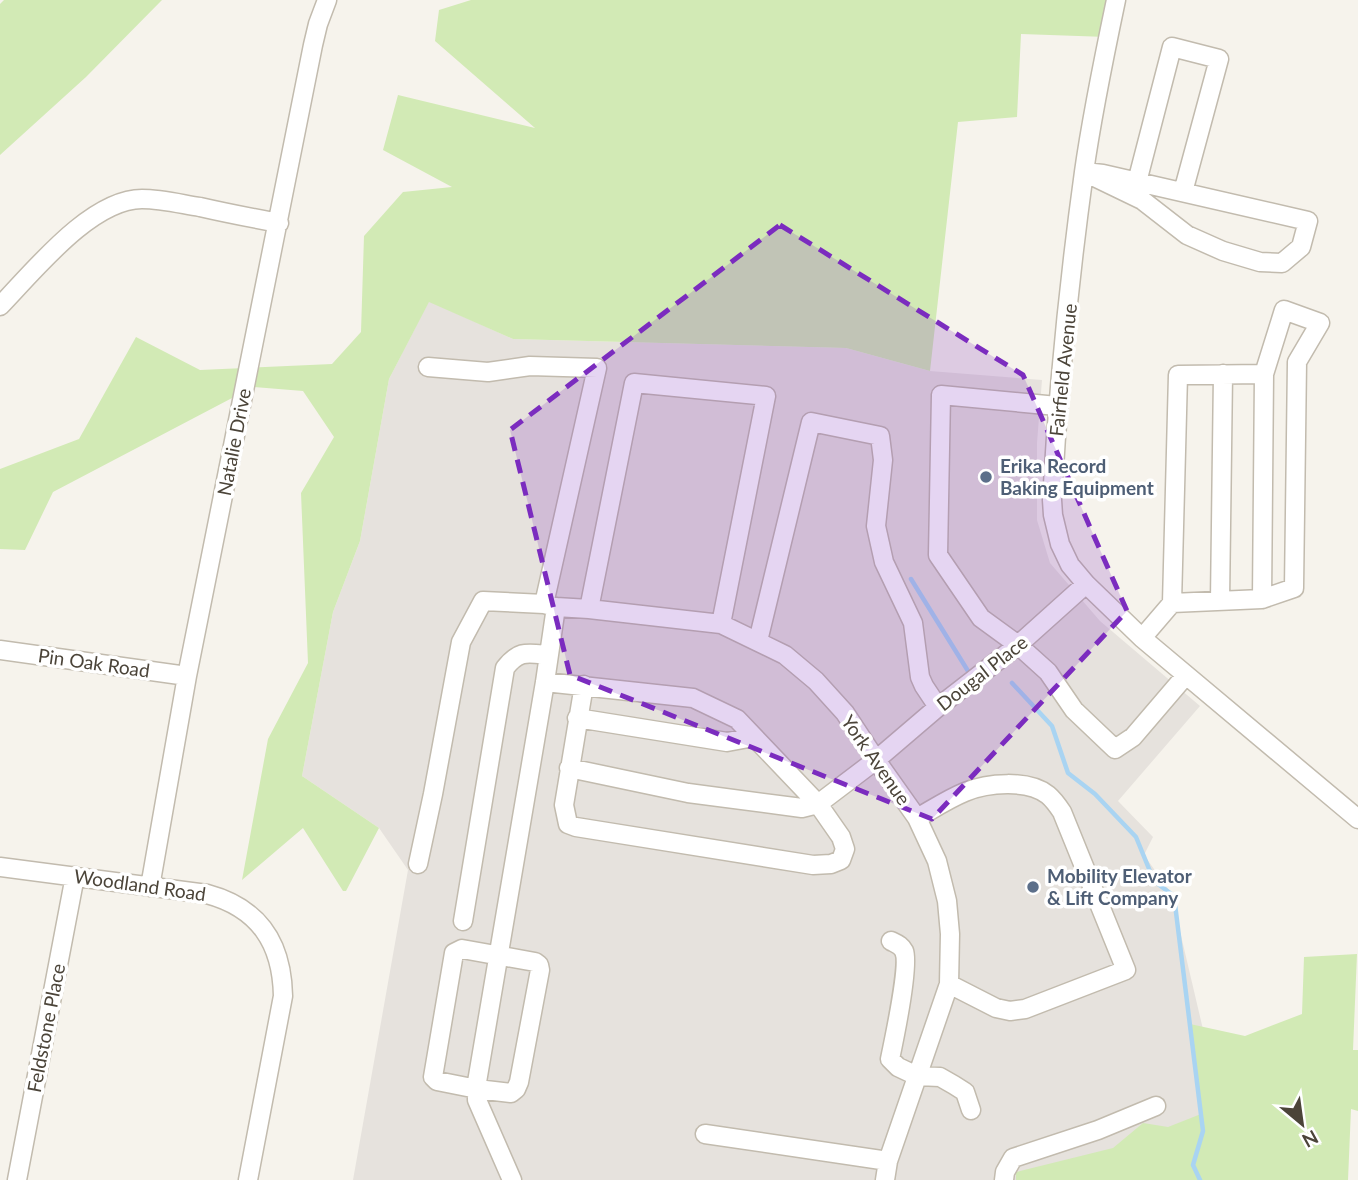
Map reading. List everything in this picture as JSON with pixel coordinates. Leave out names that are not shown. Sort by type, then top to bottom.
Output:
[{"type":"street","name":"Natalie Drive","points":[[150,887],[187,676],[313,45],[327,0]]},
{"type":"street","name":"Fairfield Avenue","points":[[1116,0],[1084,172],[1057,406],[1052,500],[1060,544],[1070,565],[1086,584],[1142,638],[1358,819]]},
{"type":"street","points":[[1138,182],[1172,47],[1219,59],[1183,192]]},
{"type":"street","points":[[1084,172],[1103,174],[1308,221],[1301,247],[1282,262],[1260,262],[1223,251],[1188,235],[1142,200],[1084,172]]},
{"type":"street","points":[[0,306],[69,235],[94,215],[118,204],[139,199],[168,201],[279,223]]},
{"type":"street","points":[[1172,603],[1262,599],[1294,588],[1297,362],[1320,323],[1284,310],[1264,374],[1262,599]]},
{"type":"street","points":[[428,367],[488,372],[530,366],[597,368],[550,606],[545,682],[477,1082],[477,1100],[512,1180]]},
{"type":"street","points":[[1142,638],[1172,603],[1178,374],[1264,374]]},
{"type":"street","points":[[1220,601],[1223,374]]},
{"type":"street","points":[[589,608],[634,383],[766,396],[721,624]]},
{"type":"street","points":[[1057,406],[941,395],[938,555],[981,618],[1018,645],[1048,672],[1074,710],[1115,749],[1133,737],[1186,675]]},
{"type":"street","points":[[758,641],[811,422],[880,436],[883,460],[876,526],[884,562],[913,623],[920,677],[937,707]]},
{"type":"street","name":"Dougal Place","points":[[818,804],[876,761],[937,707],[1018,645],[1086,584]]},
{"type":"street","name":"York Avenue","points":[[418,864],[461,642],[484,601],[589,608],[721,624],[785,655],[816,681],[845,713],[917,818],[937,861],[947,901],[950,934],[949,984],[888,1161],[884,1180]]},
{"type":"street","name":"Pin Oak Road","points":[[0,650],[187,676]]},
{"type":"street","points":[[463,921],[505,668],[521,653],[548,656]]},
{"type":"street","points":[[545,682],[584,685],[693,698],[737,719],[818,804],[841,837],[845,849],[841,860],[831,864],[813,865],[568,824],[564,806],[584,685]]},
{"type":"street","points":[[577,718],[727,742],[754,737]]},
{"type":"street","points":[[569,768],[688,793],[802,808],[818,804]]},
{"type":"street","points":[[917,818],[962,793],[980,787],[1024,786],[1046,793],[1062,813],[1126,970],[1025,1009],[1010,1011],[996,1008],[949,984]]},
{"type":"street","name":"Woodland Road","points":[[0,867],[207,894],[234,904],[264,930],[278,957],[283,976],[283,996],[248,1180]]},
{"type":"street","name":"Feldstone Place","points":[[18,1180],[75,876]]},
{"type":"street","points":[[891,941],[900,945],[906,953],[904,981],[890,1059],[898,1067],[917,1076],[940,1077],[954,1085],[965,1092],[971,1110]]},
{"type":"street","points":[[462,949],[535,962],[540,970],[516,1088],[511,1093],[477,1089],[438,1081],[433,1077],[454,953],[462,949]]},
{"type":"street","points":[[1004,1180],[1004,1172],[1013,1158],[1098,1130],[1156,1105]]},
{"type":"street","points":[[705,1134],[888,1161]]},
{"type":"highlighted area","points":[[780,225],[1023,375],[1127,611],[932,819],[570,675],[510,430]]},
{"type":"shaded area","points":[[429,301],[513,339],[846,348],[930,371],[1042,380],[1037,443],[1037,520],[1050,563],[1100,621],[1200,706],[1118,801],[1153,837],[1144,855],[1171,893],[1221,1106],[1112,1157],[1016,1172],[1016,1180],[353,1180],[408,870],[379,828],[302,776],[333,612],[360,541],[389,379]]},
{"type":"green space","points":[[4,0],[162,0],[86,77],[0,155],[0,4]]},
{"type":"green space","points":[[471,0],[1116,0],[1107,37],[1021,34],[1017,117],[958,122],[930,371],[846,348],[513,339],[429,302],[389,379],[360,541],[333,612],[302,776],[379,828],[346,891],[343,891],[303,828],[242,880],[268,739],[308,663],[301,493],[334,437],[303,391],[253,387],[53,492],[25,550],[0,549],[0,469],[79,439],[136,337],[200,370],[332,364],[361,332],[364,236],[403,192],[452,187],[383,150],[398,95],[535,128],[435,41],[439,10]]},
{"type":"green space","points":[[1357,954],[1353,1050],[1358,1050],[1358,1111],[1351,1109],[1348,1180],[1016,1180],[1016,1172],[1113,1148],[1143,1123],[1168,1127],[1201,1114],[1190,1024],[1245,1036],[1302,1014],[1304,957]]},
{"type":"waterway","points":[[911,579],[968,671]]},
{"type":"waterway","points":[[1012,683],[1052,726],[1068,773],[1095,794],[1136,837],[1154,881],[1174,896],[1203,1131],[1193,1165],[1200,1180]]},
{"type":"place","name":"Erika Record Baking Equipment","points":[[986,477]]},
{"type":"place","name":"Mobility Elevator & Lift Company","points":[[1033,887]]}]
